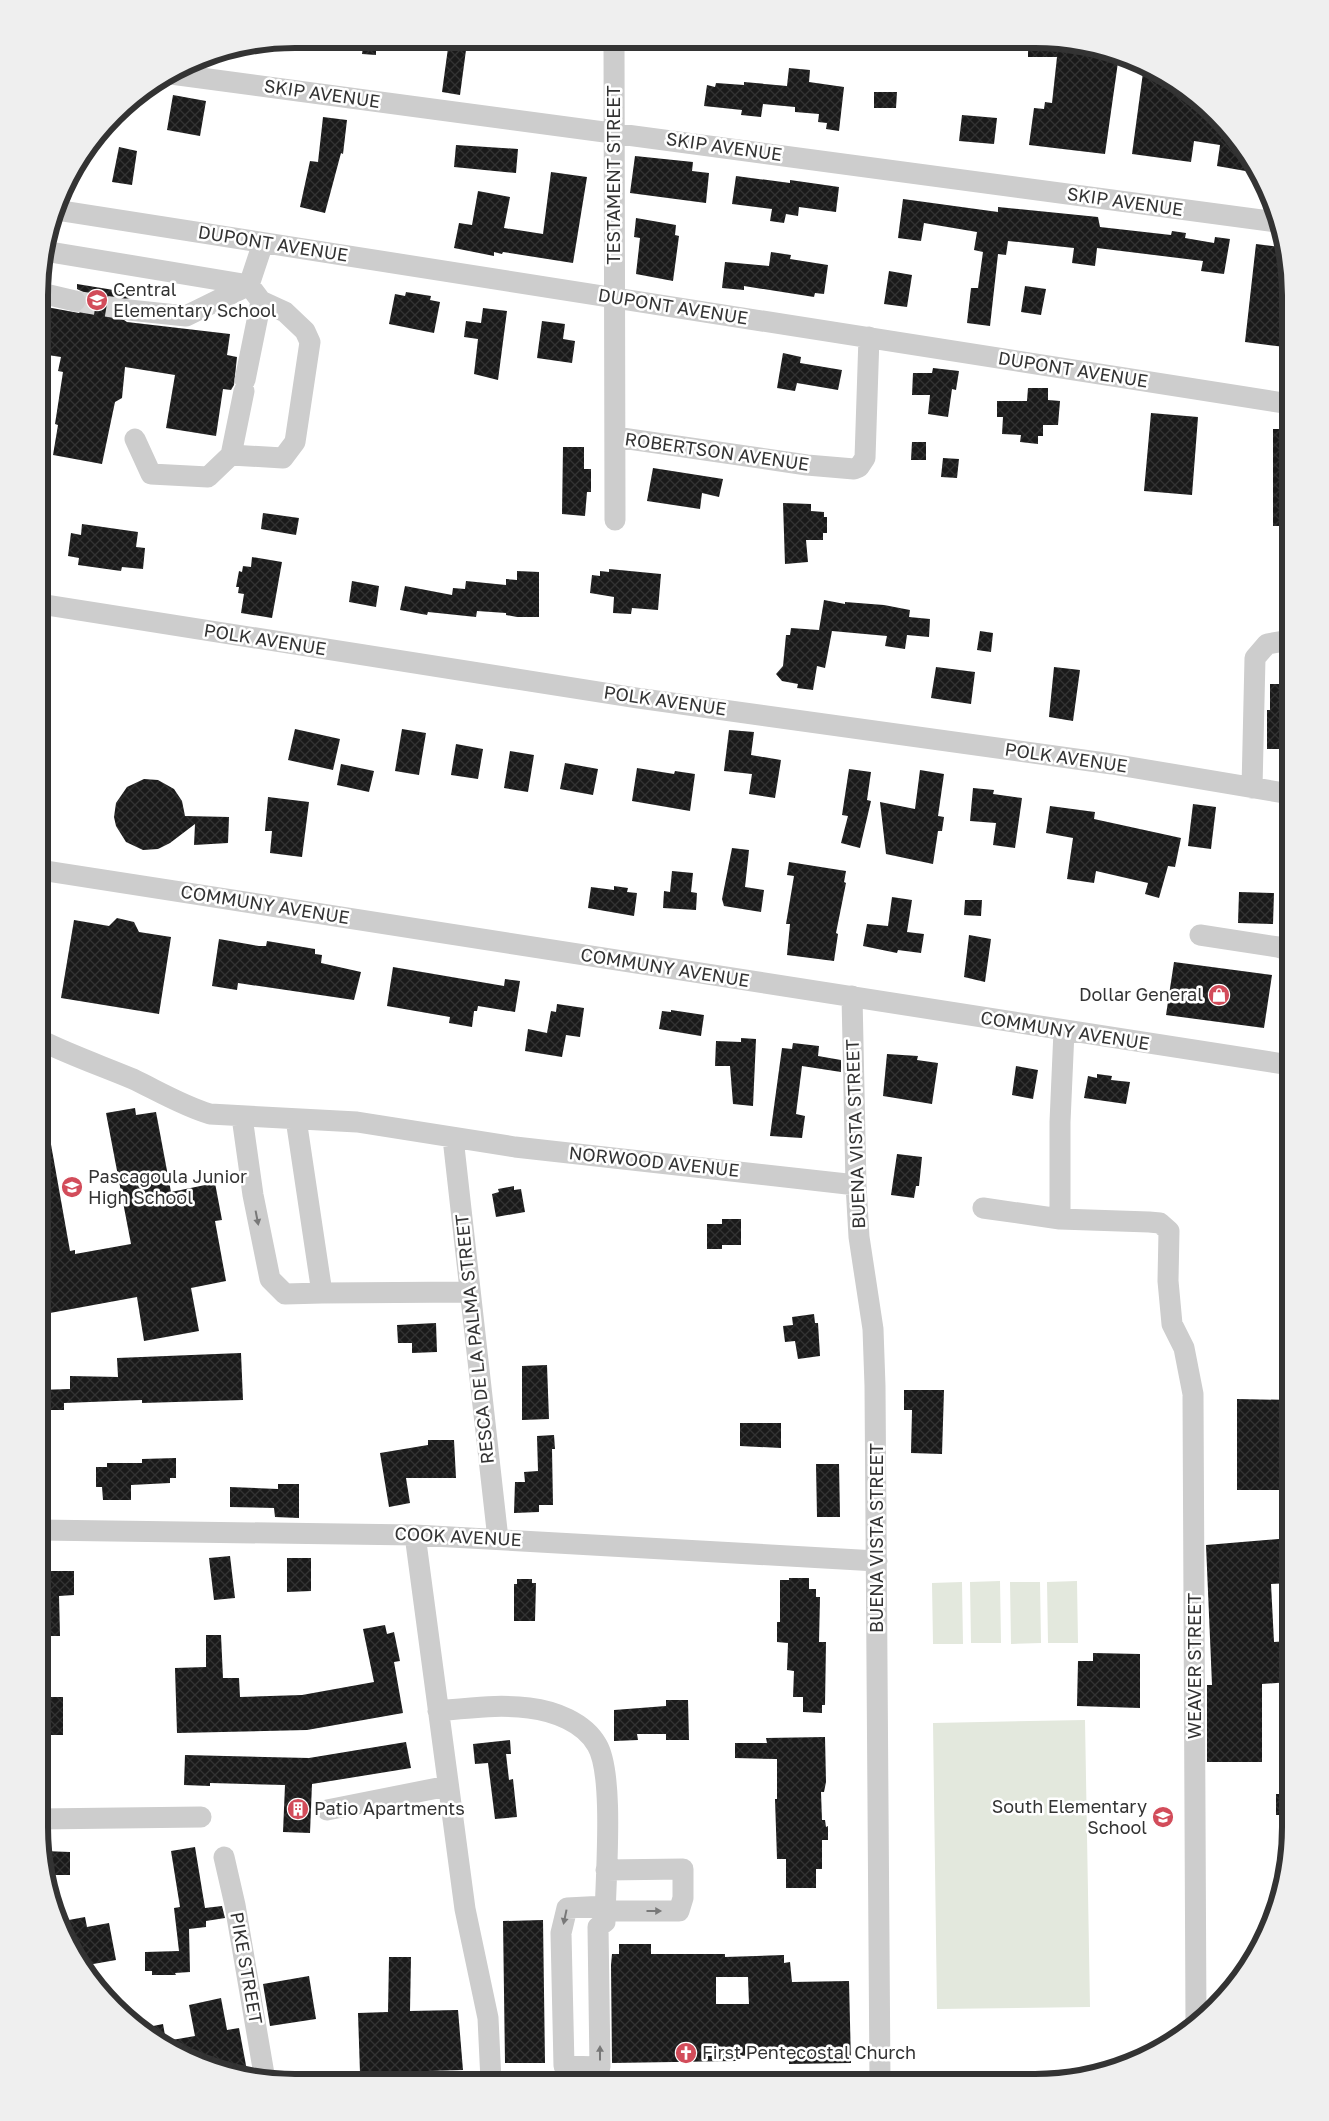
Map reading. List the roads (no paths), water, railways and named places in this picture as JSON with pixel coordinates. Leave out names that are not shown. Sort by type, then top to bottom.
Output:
[{"type":"street","name":"TESTAMENT STREET","points":[[614,48],[615,520]]},
{"type":"street","name":"SKIP AVENUE","points":[[181,75],[1270,221]]},
{"type":"street","name":"DUPONT AVENUE","points":[[62,211],[1282,403]]},
{"type":"street","points":[[135,439],[151,474],[208,477],[231,455],[244,386],[263,242]]},
{"type":"street","points":[[51,252],[255,293],[285,312],[305,332],[310,342],[296,442],[284,458],[231,455]]},
{"type":"street","points":[[129,310],[186,316],[255,293]]},
{"type":"street","points":[[48,294],[74,301]]},
{"type":"street","name":"ROBERTSON AVENUE","points":[[615,437],[820,466],[854,469],[859,467],[865,458],[869,337]]},
{"type":"street","name":"POLK AVENUE","points":[[48,605],[637,698],[1112,764],[1282,793]]},
{"type":"street","points":[[1252,788],[1255,658],[1267,644],[1282,641]]},
{"type":"street","name":"COMMUNY AVENUE","points":[[48,874],[852,996],[1064,1031],[1282,1064]]},
{"type":"street","points":[[1200,935],[1282,949]]},
{"type":"street","name":"BUENA VISTA STREET","points":[[852,996],[859,1237],[873,1329],[877,1561],[880,2074]]},
{"type":"street","points":[[982,1208],[1060,1219],[1060,1122],[1064,1031]]},
{"type":"street","name":"NORWOOD AVENUE","points":[[48,1043],[161,1092],[191,1108],[210,1114],[242,1118],[357,1122],[453,1138],[856,1185]]},
{"type":"street","points":[[242,1118],[252,1195],[270,1278],[285,1294],[470,1292]]},
{"type":"street","points":[[296,1119],[322,1293]]},
{"type":"street","name":"RESCA DE LA PALMA STREET","points":[[453,1138],[498,1539]]},
{"type":"street","name":"WEAVER STREET","points":[[1060,1219],[1160,1223],[1169,1231],[1168,1281],[1172,1324],[1184,1348],[1194,1394],[1196,2013]]},
{"type":"street","name":"COOK AVENUE","points":[[48,1530],[415,1534],[877,1561]]},
{"type":"street","points":[[415,1534],[465,1909],[488,2018],[491,2074]]},
{"type":"street","points":[[438,1711],[482,1707],[528,1708],[551,1713],[568,1719],[582,1728],[596,1743],[602,1753],[607,1795],[606,1870],[603,1915],[600,2066],[564,2066],[561,1933],[567,1908],[603,1915],[679,1911],[684,1898],[683,1870],[606,1870]]},
{"type":"street","points":[[327,1810],[448,1786]]},
{"type":"street","points":[[48,1819],[201,1817]]},
{"type":"street","name":"PIKE STREET","points":[[224,1857],[235,1905],[263,2071]]},
{"type":"tunnel","points":[[75,301],[129,310]]},
{"type":"place","name":"Central Elementary School","points":[[97,300]]},
{"type":"place","name":"Dollar General","points":[[1219,995]]},
{"type":"place","name":"Pascagoula Junior High School","points":[[72,1187]]},
{"type":"place","name":"Patio Apartments","points":[[298,1809]]},
{"type":"place","name":"South Elementary School","points":[[1163,1817]]},
{"type":"place","name":"First Pentecostal Church","points":[[686,2053]]}]
